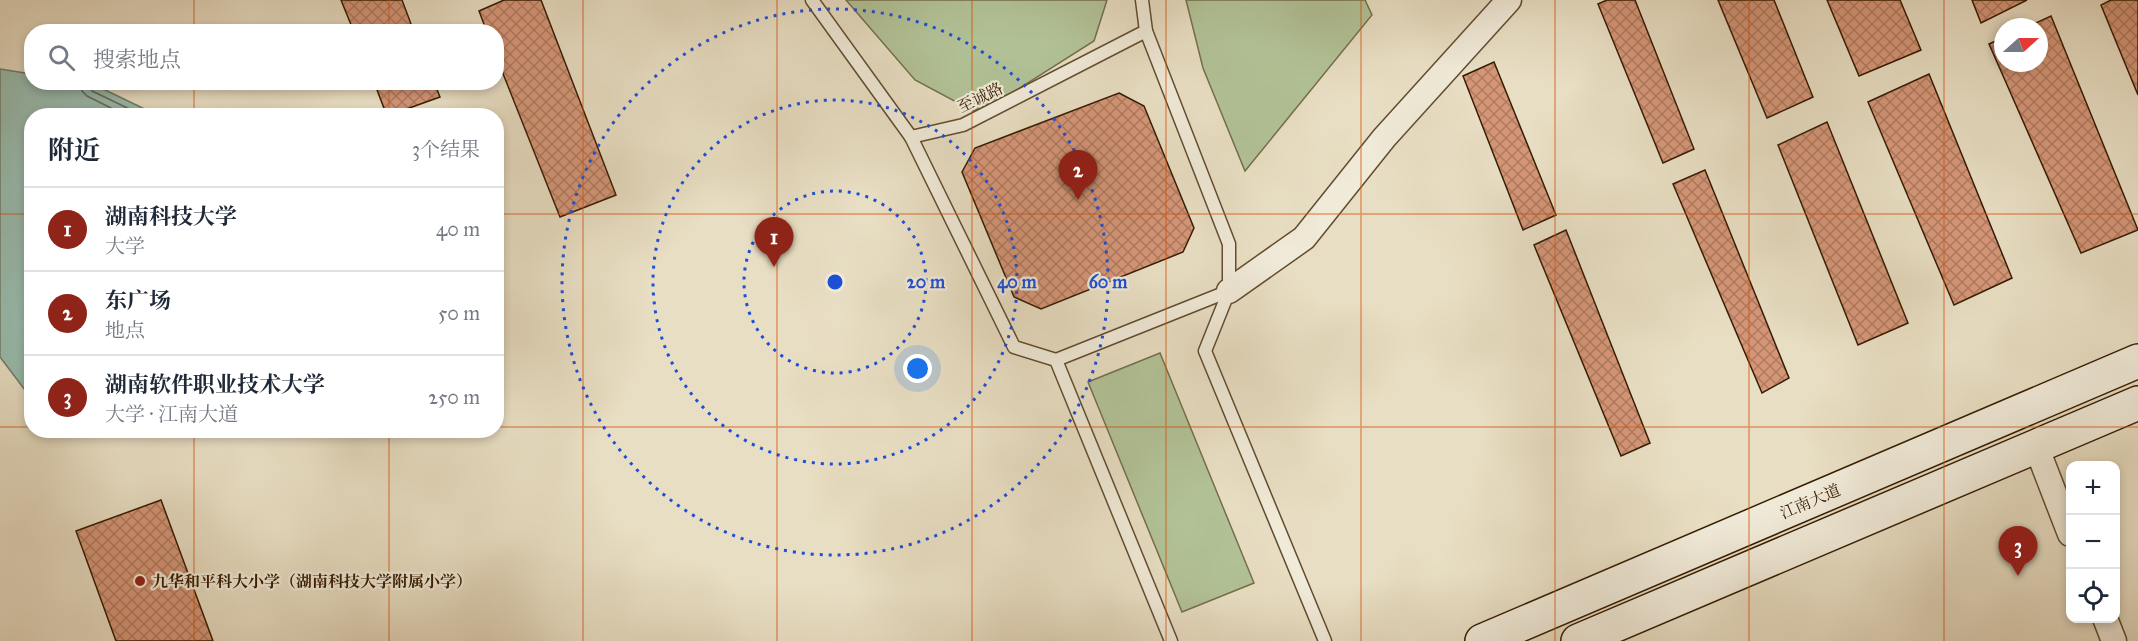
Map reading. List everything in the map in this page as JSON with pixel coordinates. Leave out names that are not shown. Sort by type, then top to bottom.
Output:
[{"type":"main road","name":"江南大道","points":[[1482,641],[2138,361]]},
{"type":"main road","points":[[1578,641],[2138,403]]},
{"type":"street","points":[[1229,291],[1304,238],[1384,138],[1509,0]]},
{"type":"street","points":[[2036,446],[2066,524]]},
{"type":"street","points":[[2106,623],[2114,641]]},
{"type":"lane","points":[[812,0],[910,136],[1014,347],[1056,360],[1229,291]]},
{"type":"lane","points":[[1142,0],[1146,31],[1229,244],[1229,291],[1205,351],[1325,641]]},
{"type":"lane","name":"至诚路","points":[[910,136],[963,125],[1146,31]]},
{"type":"lane","points":[[1056,360],[1172,641]]},
{"type":"green space","points":[[846,0],[1107,0],[1094,41],[1001,100],[973,111],[915,80]]},
{"type":"green space","points":[[1186,0],[1365,0],[1372,15],[1245,171],[1203,68]]},
{"type":"green space","points":[[1160,353],[1254,583],[1182,612],[1088,382]]},
{"type":"water","points":[[0,69],[24,73],[24,90],[105,90],[143,108],[24,108],[24,389],[0,357]]},
{"type":"building","points":[[341,0],[402,0],[411,24],[351,24]]},
{"type":"building","points":[[504,0],[541,0],[616,195],[560,217],[504,76],[504,24],[484,24],[479,11]]},
{"type":"building","points":[[1607,0],[1635,0],[1694,149],[1663,163],[1598,4]]},
{"type":"building","points":[[1718,0],[1774,0],[1813,97],[1767,118]]},
{"type":"building","points":[[1827,0],[1900,0],[1921,50],[1859,76]]},
{"type":"building","points":[[1972,0],[2027,0],[1981,23]]},
{"type":"building","points":[[2111,0],[2138,0],[2138,95],[2101,5]]},
{"type":"building","points":[[2051,16],[2138,230],[2081,253],[2001,72],[2048,72],[2047,18]]},
{"type":"building","points":[[1994,42],[1994,55],[1989,44]]},
{"type":"building","points":[[1494,62],[1556,215],[1523,230],[1463,76]]},
{"type":"building","points":[[1929,74],[2012,278],[1954,305],[1868,102]]},
{"type":"building","points":[[377,90],[437,90],[440,97],[409,108],[384,108]]},
{"type":"building","points":[[1119,93],[1144,106],[1194,228],[1183,252],[1041,309],[1014,297],[962,172],[975,148]]},
{"type":"building","points":[[1827,122],[1908,323],[1858,345],[1778,145]]},
{"type":"building","points":[[1705,170],[1789,378],[1762,393],[1673,184]]},
{"type":"building","points":[[1566,230],[1650,443],[1621,456],[1534,245]]},
{"type":"building","points":[[161,500],[213,641],[116,641],[76,531]]},
{"type":"place","name":"东广场","points":[[1078,200]]},
{"type":"place","name":"湖南科技大学","points":[[774,267]]},
{"type":"place","name":"湖南软件职业技术大学","points":[[2018,576]]},
{"type":"place","name":"九华和平科大小学（湖南科技大学附属小学）","points":[[140,581]]}]
